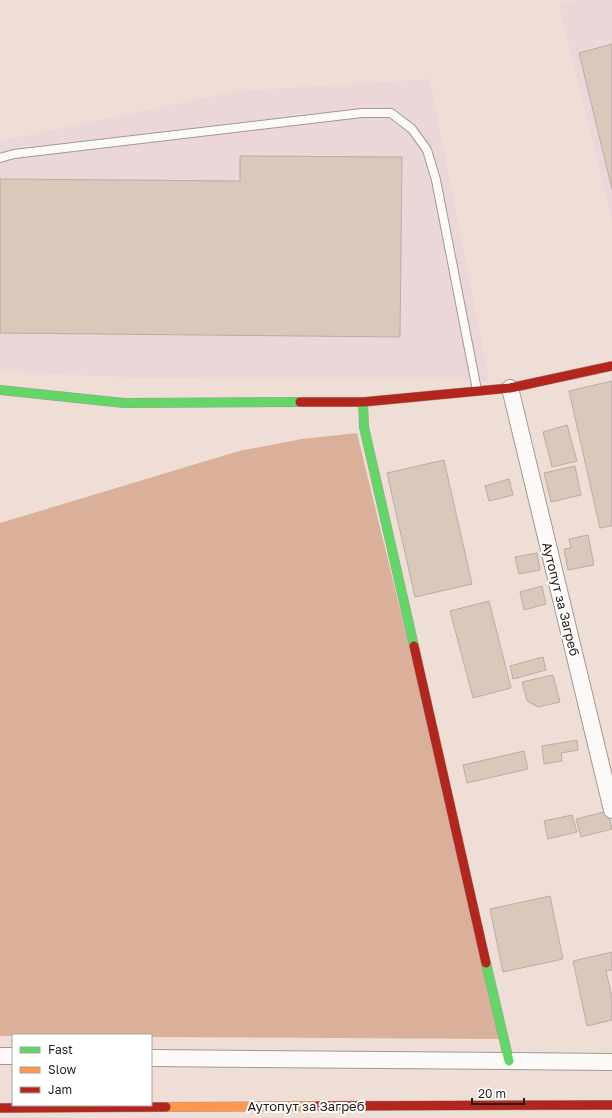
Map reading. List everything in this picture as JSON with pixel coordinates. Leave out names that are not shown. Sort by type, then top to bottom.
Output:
[{"type":"main road","points":[[0,390],[74,399],[124,403],[363,402],[510,388],[612,366]]},
{"type":"main road","points":[[363,402],[364,427],[509,1061]]},
{"type":"main road","name":"Аутопут за Загреб","points":[[0,1108],[612,1105]]},
{"type":"street","name":"Аутопут за Загреб","points":[[510,388],[612,810]]},
{"type":"street","points":[[0,1056],[12,1056]]},
{"type":"street","points":[[152,1058],[612,1062]]},
{"type":"lane","points":[[0,158],[22,153],[362,113],[391,113],[412,129],[427,150],[436,180],[478,392]]},
{"type":"shaded area","points":[[578,0],[612,0],[612,221],[559,4]]},
{"type":"shaded area","points":[[430,79],[489,380],[139,378],[0,371],[0,141],[238,91]]},
{"type":"shaded area","points":[[357,433],[505,1039],[152,1037],[152,1034],[12,1034],[12,1036],[0,1036],[0,523],[239,451],[302,439]]},
{"type":"building","points":[[612,44],[612,189],[579,53]]},
{"type":"building","points":[[240,156],[402,157],[400,337],[0,333],[0,179],[240,181]]},
{"type":"building","points":[[612,381],[612,526],[600,528],[569,391]]},
{"type":"building","points":[[567,425],[577,461],[552,467],[543,432]]},
{"type":"building","points":[[444,460],[472,584],[415,597],[387,473]]},
{"type":"building","points":[[575,466],[581,495],[551,502],[544,473]]},
{"type":"building","points":[[509,479],[513,495],[489,501],[485,486]]},
{"type":"building","points":[[588,535],[594,565],[568,570],[564,549],[571,548],[569,539]]},
{"type":"building","points":[[537,553],[540,570],[519,574],[515,557]]},
{"type":"building","points":[[542,586],[546,604],[524,610],[520,592]]},
{"type":"building","points":[[489,601],[511,688],[473,698],[450,611]]},
{"type":"building","points":[[543,657],[546,670],[513,679],[510,666]]},
{"type":"building","points":[[553,675],[560,702],[538,707],[527,701],[522,682]]},
{"type":"building","points":[[577,740],[578,750],[561,753],[562,761],[544,764],[542,746]]},
{"type":"building","points":[[524,751],[528,769],[467,783],[463,765]]},
{"type":"building","points":[[608,811],[612,829],[581,837],[576,819]]},
{"type":"building","points":[[572,815],[577,832],[548,839],[544,821]]},
{"type":"building","points":[[550,896],[563,959],[503,972],[490,909]]},
{"type":"building","points":[[612,952],[612,970],[606,971],[612,997],[612,1020],[587,1026],[573,961]]},
{"type":"traffic: fast","points":[[0,390],[124,403],[300,402]]},
{"type":"traffic: fast","points":[[363,402],[364,427],[414,646]]},
{"type":"traffic: fast","points":[[486,963],[509,1061]]},
{"type":"traffic: slow","points":[[166,1107],[318,1106]]},
{"type":"traffic: jam","points":[[300,402],[363,402],[510,388],[612,366]]},
{"type":"traffic: jam","points":[[414,646],[486,963]]},
{"type":"traffic: jam","points":[[318,1106],[612,1105]]},
{"type":"traffic: jam","points":[[0,1108],[166,1107]]}]
